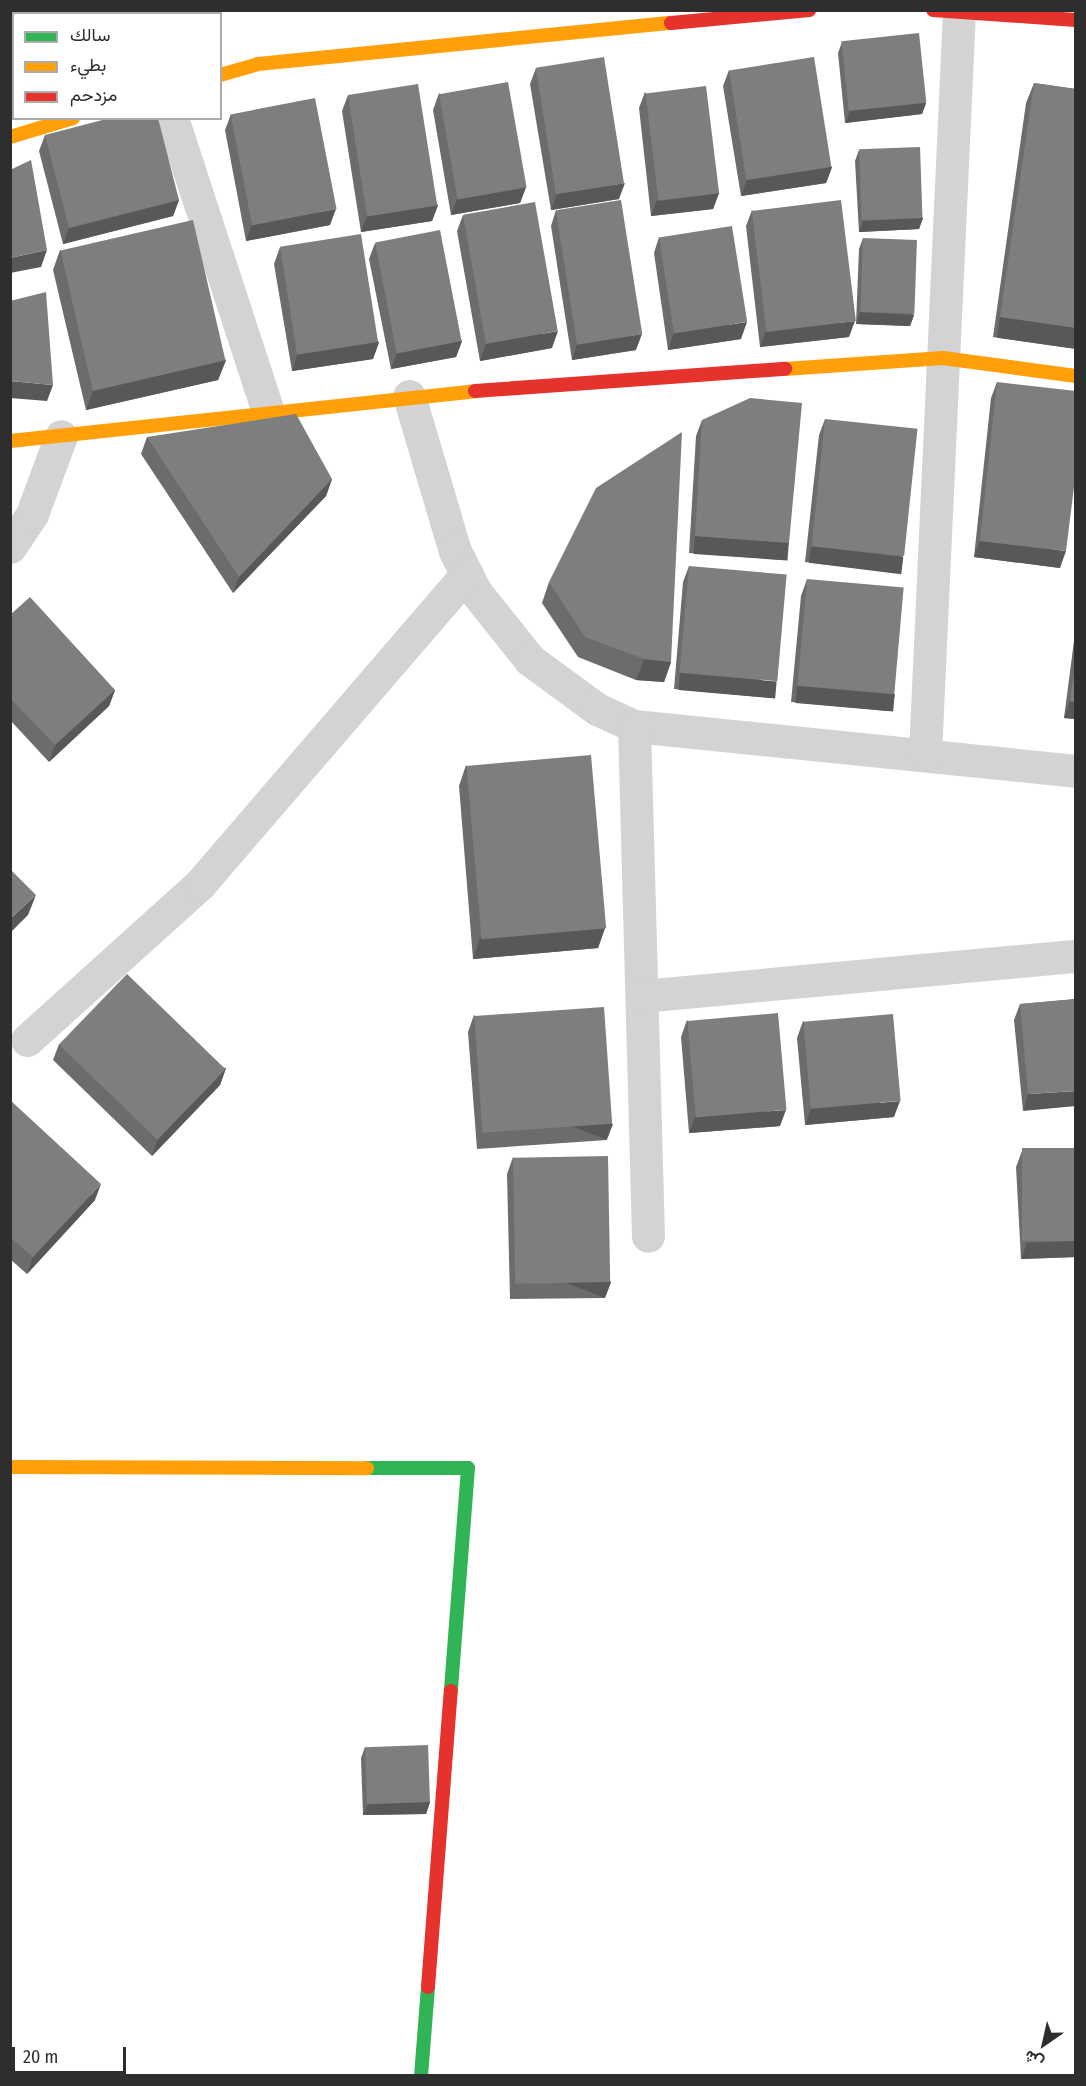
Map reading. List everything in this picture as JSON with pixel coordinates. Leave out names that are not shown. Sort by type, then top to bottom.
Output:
[{"type":"street","points":[[222,74],[258,64],[809,10]]},
{"type":"street","points":[[925,754],[943,358],[946,11],[1076,20]]},
{"type":"street","points":[[230,55],[258,64]]},
{"type":"street","points":[[10,137],[66,120]]},
{"type":"street","points":[[173,120],[268,412]]},
{"type":"street","points":[[10,441],[409,396],[943,358],[1076,376]]},
{"type":"street","points":[[409,396],[467,574],[501,627],[530,660],[562,687],[634,726],[1076,771]]},
{"type":"street","points":[[10,547],[32,514],[61,436]]},
{"type":"street","points":[[27,1040],[200,884],[467,574]]},
{"type":"street","points":[[634,726],[648,1236]]},
{"type":"street","points":[[642,996],[1076,956]]},
{"type":"street","points":[[10,1467],[468,1468],[421,2076]]},
{"type":"building","points":[[10,17],[12,17],[12,104],[10,104]]},
{"type":"building","points":[[919,33],[926,103],[849,111],[841,41]]},
{"type":"building","points":[[604,57],[624,183],[556,194],[536,68]]},
{"type":"building","points":[[814,57],[831,167],[746,180],[729,70]]},
{"type":"building","points":[[508,82],[527,187],[458,200],[439,94]]},
{"type":"building","points":[[1034,83],[1076,89],[1076,328],[1000,317]]},
{"type":"building","points":[[418,84],[437,205],[367,217],[348,95]]},
{"type":"building","points":[[706,86],[719,193],[659,201],[645,93]]},
{"type":"building","points":[[315,98],[337,209],[252,225],[231,114]]},
{"type":"building","points":[[102,120],[159,120],[179,200],[69,228],[45,135]]},
{"type":"building","points":[[920,147],[922,218],[862,220],[859,149]]},
{"type":"building","points":[[31,160],[47,250],[10,258],[10,170]]},
{"type":"building","points":[[621,200],[642,334],[577,345],[556,210]]},
{"type":"building","points":[[841,200],[856,321],[767,332],[752,211]]},
{"type":"building","points":[[535,202],[558,331],[486,344],[463,215]]},
{"type":"building","points":[[193,220],[225,360],[93,391],[60,251]]},
{"type":"building","points":[[732,226],[747,322],[674,333],[659,238]]},
{"type":"building","points":[[440,230],[462,341],[397,354],[375,243]]},
{"type":"building","points":[[361,234],[378,342],[297,354],[280,247]]},
{"type":"building","points":[[863,238],[917,240],[914,314],[860,312]]},
{"type":"building","points":[[46,292],[53,385],[10,381],[10,301]]},
{"type":"building","points":[[997,382],[1076,391],[1076,471],[1066,551],[980,541]]},
{"type":"building","points":[[750,398],[802,403],[789,543],[695,536],[702,420]]},
{"type":"building","points":[[296,414],[332,479],[239,577],[147,437]]},
{"type":"building","points":[[825,419],[917,429],[904,556],[812,546]]},
{"type":"building","points":[[682,432],[671,662],[644,659],[585,637],[549,582],[596,488]]},
{"type":"building","points":[[689,566],[787,575],[777,681],[680,673]]},
{"type":"building","points":[[807,579],[904,587],[894,694],[798,686]]},
{"type":"building","points":[[30,597],[115,690],[55,745],[10,698],[10,615]]},
{"type":"building","points":[[1076,658],[1076,702],[1070,701]]},
{"type":"building","points":[[591,755],[606,928],[482,939],[466,766]]},
{"type":"building","points":[[10,869],[36,895],[10,919]]},
{"type":"building","points":[[127,974],[226,1069],[157,1140],[59,1044]]},
{"type":"building","points":[[1076,999],[1076,1091],[1028,1094],[1020,1004]]},
{"type":"building","points":[[604,1007],[612,1124],[482,1133],[474,1016]]},
{"type":"building","points":[[778,1013],[786,1110],[696,1118],[687,1021]]},
{"type":"building","points":[[893,1014],[901,1101],[811,1109],[803,1022]]},
{"type":"building","points":[[10,1100],[101,1184],[33,1257],[10,1237]]},
{"type":"building","points":[[1022,1148],[1076,1148],[1076,1241],[1022,1241]]},
{"type":"building","points":[[608,1156],[610,1282],[515,1284],[513,1158]]},
{"type":"building","points":[[428,1745],[430,1802],[367,1804],[365,1747]]},
{"type":"traffic: fast","points":[[367,1468],[468,1468],[451,1691]]},
{"type":"traffic: fast","points":[[421,2076],[428,1987]]},
{"type":"traffic: slow","points":[[222,74],[258,64],[671,23]]},
{"type":"traffic: slow","points":[[10,137],[66,120]]},
{"type":"traffic: slow","points":[[785,369],[943,358],[1076,376]]},
{"type":"traffic: slow","points":[[10,441],[475,391]]},
{"type":"traffic: slow","points":[[10,1467],[367,1468]]},
{"type":"traffic: jam","points":[[671,23],[809,10]]},
{"type":"traffic: jam","points":[[933,10],[1076,20]]},
{"type":"traffic: jam","points":[[475,391],[785,369]]},
{"type":"traffic: jam","points":[[428,1987],[451,1691]]}]
